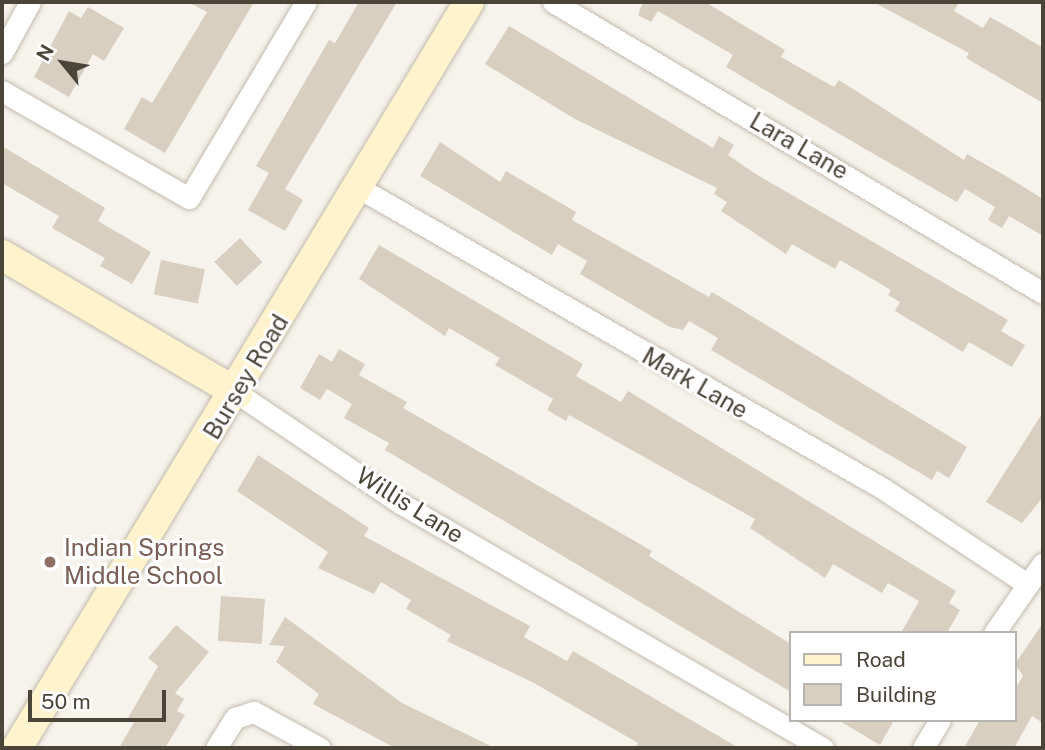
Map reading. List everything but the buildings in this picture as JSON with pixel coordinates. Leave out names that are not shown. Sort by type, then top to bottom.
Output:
[{"type":"street","points":[[2,53],[30,2]]},
{"type":"street","points":[[2,92],[189,198],[306,2]]},
{"type":"street","name":"Bursey Road","points":[[17,748],[237,393],[469,2]]},
{"type":"street","name":"Lara Lane","points":[[553,2],[1043,293]]},
{"type":"street","name":"Mark Lane","points":[[359,188],[882,488],[1027,584]]},
{"type":"street","name":"Willis Lane","points":[[2,255],[237,393],[400,503],[823,748]]},
{"type":"street","points":[[995,631],[1043,563]]},
{"type":"street","points":[[216,748],[235,718],[254,712],[320,748]]},
{"type":"street","points":[[923,748],[939,722]]},
{"type":"place","name":"Indian Springs Middle School","points":[[50,562]]}]
